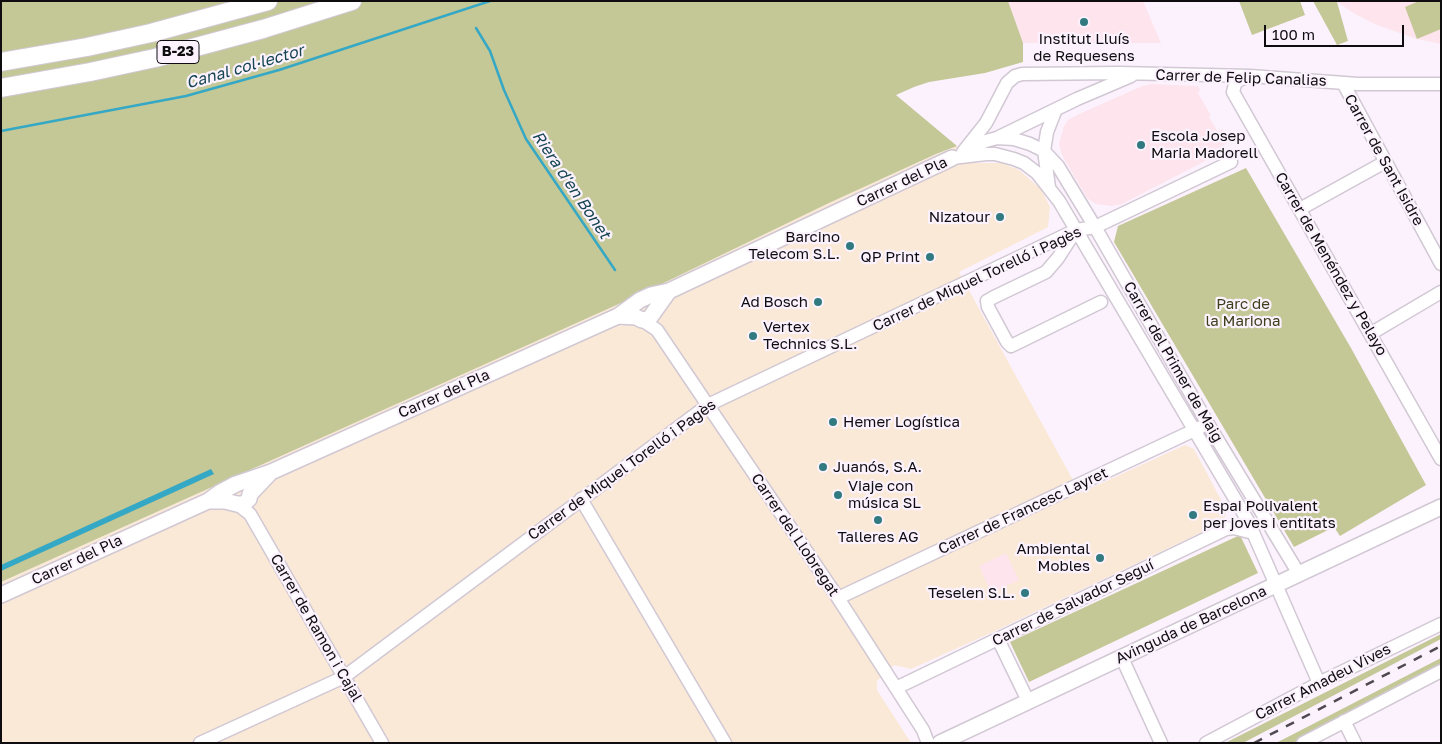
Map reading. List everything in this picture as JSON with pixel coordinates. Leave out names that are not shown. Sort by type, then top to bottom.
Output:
[{"type":"highway","name":"B-23","points":[[1,62],[150,34],[268,1]]},
{"type":"highway","name":"B-23","points":[[1,88],[155,58],[263,29],[352,1]]},
{"type":"main road","name":"Carrer del Pla","points":[[1,595],[208,501],[219,493],[241,498],[247,480],[271,472],[618,316],[642,310],[669,292],[957,155]]},
{"type":"main road","name":"Avinguda de Barcelona","points":[[940,743],[1441,506]]},
{"type":"street","name":"Carrer de Felip Canalias","points":[[957,155],[986,123],[1006,83],[1015,76],[1027,73],[1250,76],[1343,83],[1441,84]]},
{"type":"street","name":"Carrer del Pla","points":[[957,155],[975,144],[997,138],[1056,109],[1136,74]]},
{"type":"street","name":"Carrer de Menéndez y Pelayo","points":[[1250,76],[1239,80],[1235,84],[1233,92],[1441,458]]},
{"type":"street","name":"Carrer de Sant Isidre","points":[[1343,83],[1441,264]]},
{"type":"street","name":"Carrer del Primer de Maig","points":[[1049,187],[1044,151],[1047,132],[1056,109]]},
{"type":"street","name":"Carrer del Primer de Maig","points":[[997,138],[1022,141],[1044,151],[1058,166],[1208,424],[1299,574]]},
{"type":"street","name":"Carrer del Primer de Maig","points":[[957,155],[986,154],[1003,156],[1024,163],[1037,173],[1049,187],[1248,521],[1319,683]]},
{"type":"street","name":"Carrer de Miquel Torelló i Pagès","points":[[200,743],[344,676],[708,405],[1076,230],[1095,227],[1231,162]]},
{"type":"street","points":[[1300,209],[1386,162]]},
{"type":"street","points":[[1076,230],[1058,258],[1046,272],[994,297],[988,301],[988,307],[1011,346],[1101,302]]},
{"type":"street","points":[[1370,334],[1441,292]]},
{"type":"street","name":"Carrer del Llobregat","points":[[642,310],[657,319],[657,330],[838,598],[923,730],[928,743]]},
{"type":"street","name":"Carrer de Francesc Layret","points":[[838,598],[1208,424]]},
{"type":"street","name":"Carrer de Ramon i Cajal","points":[[241,498],[382,743]]},
{"type":"street","points":[[581,499],[725,743]]},
{"type":"street","name":"Carrer de Salvador Seguí","points":[[896,688],[1226,529],[1234,528],[1253,533]]},
{"type":"street","name":"Carrer Amadeu Vives","points":[[1206,743],[1319,683],[1441,624]]},
{"type":"street","points":[[998,639],[1028,701]]},
{"type":"street","points":[[1122,658],[1161,743]]},
{"type":"street","points":[[1303,743],[1441,671]]},
{"type":"street","points":[[1344,721],[1355,743]]},
{"type":"shaded area","name":"Institut Lluís de Requesens","points":[[1008,1],[1143,1],[1161,43],[1023,43]]},
{"type":"shaded area","points":[[1441,1],[1441,44],[1417,39],[1377,25],[1337,2]]},
{"type":"shaded area","name":"Escola Josep Maria Madorell","points":[[1152,84],[1198,86],[1200,90],[1198,93],[1211,116],[1209,117],[1218,132],[1222,129],[1230,141],[1221,147],[1223,151],[1213,157],[1122,204],[1112,206],[1096,204],[1087,198],[1062,155],[1059,144],[1064,126],[1068,120],[1075,116],[1142,86]]},
{"type":"shaded area","points":[[957,146],[976,163],[1002,163],[1019,170],[1041,189],[1050,207],[1048,227],[959,272],[1080,493],[1185,445],[1194,449],[1227,511],[1223,522],[993,632],[911,669],[894,665],[877,681],[877,690],[911,743],[1,743],[1,582],[641,294],[829,203]]},
{"type":"shaded area","points":[[1006,553],[1019,580],[991,593],[979,566]]},
{"type":"green space","points":[[1,1],[1008,1],[1023,43],[1023,62],[985,73],[929,82],[896,95],[957,146],[829,203],[641,294],[1,582]]},
{"type":"green space","points":[[1239,1],[1300,1],[1305,15],[1252,35]]},
{"type":"green space","points":[[1313,1],[1339,1],[1337,2],[1348,41],[1337,45]]},
{"type":"green space","points":[[1419,1],[1441,1],[1441,29],[1417,39],[1405,7]]},
{"type":"green space","name":"Parc de la Mariona","points":[[1246,168],[1351,348],[1426,485],[1340,536],[1334,527],[1294,547],[1114,242],[1118,226]]},
{"type":"green space","points":[[1240,535],[1258,573],[1029,682],[1010,642]]},
{"type":"green space","points":[[1441,634],[1441,639],[1243,743],[1225,743]]},
{"type":"green space","points":[[1441,658],[1441,667],[1294,743],[1276,743]]},
{"type":"water","points":[[211,469],[214,474],[1,571],[1,565]]},
{"type":"waterway","name":"Canal col·lector","points":[[1,131],[186,96],[279,70],[490,1]]},
{"type":"waterway","name":"Riera d'en Bonet","points":[[476,28],[490,51],[504,90],[526,139],[615,270]]},
{"type":"railway","points":[[1254,743],[1441,646]]},
{"type":"place","name":"Institut Lluís de Requesens","points":[[1084,22]]},
{"type":"place","name":"Escola Josep Maria Madorell","points":[[1141,145]]},
{"type":"place","name":"Nizatour","points":[[1000,217]]},
{"type":"place","name":"Barcino Telecom S.L.","points":[[850,246]]},
{"type":"place","name":"QP Print","points":[[930,257]]},
{"type":"place","name":"Ad Bosch","points":[[818,302]]},
{"type":"place","name":"Vertex Technics S.L.","points":[[753,336]]},
{"type":"place","name":"Hemer Logística","points":[[833,422]]},
{"type":"place","name":"Juanós, S.A.","points":[[823,467]]},
{"type":"place","name":"Viaje con música SL","points":[[838,495]]},
{"type":"place","name":"Espai Polivalent per joves i entitats","points":[[1193,515]]},
{"type":"place","name":"Talleres AG","points":[[878,520]]},
{"type":"place","name":"Ambiental Mobles","points":[[1100,558]]},
{"type":"place","name":"Teselen S.L.","points":[[1025,593]]}]
